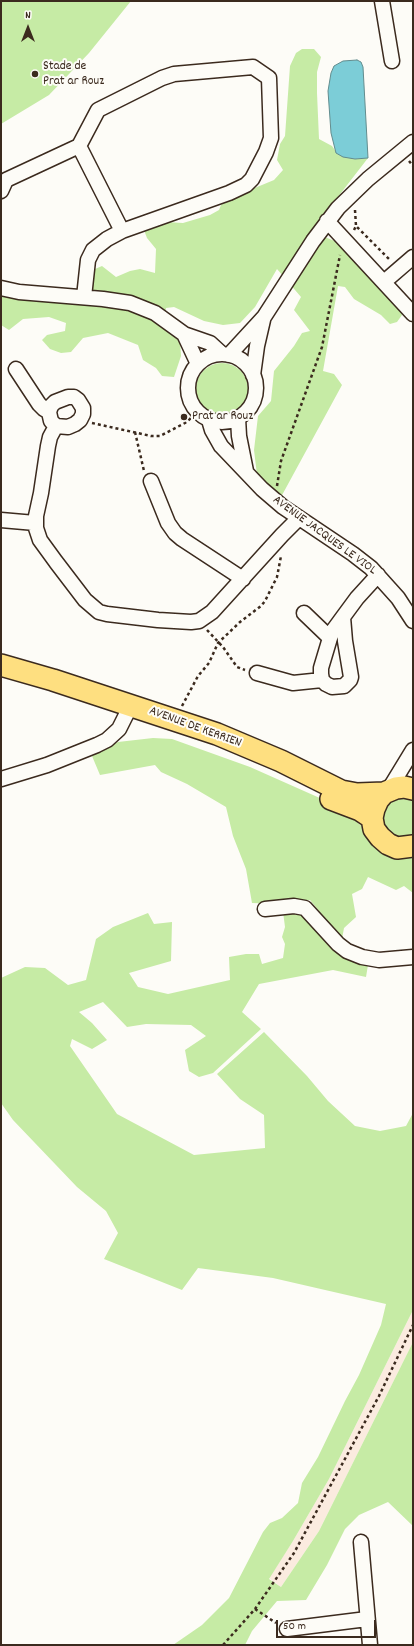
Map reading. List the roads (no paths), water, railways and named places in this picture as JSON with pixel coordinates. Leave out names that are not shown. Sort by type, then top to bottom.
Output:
[{"type":"main road","name":"AVENUE DE KERRIEN","points":[[1,666],[128,712],[220,749],[325,798],[360,810],[372,818]]},
{"type":"main road","name":"AVENUE DE KERRIEN","points":[[128,712],[174,719],[247,746],[341,791],[357,794],[386,792],[404,787],[413,789]]},
{"type":"main road","points":[[386,792],[376,805],[372,818],[374,829],[388,844],[398,848],[411,848]]},
{"type":"street","points":[[382,1],[392,61]]},
{"type":"street","points":[[1,191],[6,180],[79,146],[98,110],[162,78],[183,72],[253,67],[269,78],[271,138],[266,152],[252,179],[246,185],[229,193],[122,231],[107,239],[93,250],[91,255],[86,268],[84,297]]},
{"type":"street","points":[[264,317],[258,341],[254,375],[256,391],[254,399],[246,412],[238,418],[225,422],[203,416],[190,400],[188,392],[190,377],[198,364],[213,355],[225,355],[264,317],[327,221],[353,192],[413,142]]},
{"type":"street","points":[[79,146],[122,231]]},
{"type":"street","points":[[327,221],[413,314]]},
{"type":"street","points":[[384,282],[398,268],[413,257]]},
{"type":"street","points":[[1,288],[46,295],[84,297],[117,301],[142,307],[162,317],[184,334],[210,343],[225,355],[248,365],[254,375]]},
{"type":"street","points":[[184,334],[198,364]]},
{"type":"street","points":[[16,368],[39,404],[49,412]]},
{"type":"street","points":[[68,397],[82,397],[83,414],[76,424],[68,427],[56,426],[52,421],[49,412],[51,406],[55,402],[68,397]]},
{"type":"street","name":"AVENUE JACQUES LE VIOL","points":[[203,416],[221,446],[262,489],[299,518],[353,554],[378,575],[398,598],[413,621]]},
{"type":"street","points":[[238,418],[239,436],[246,471]]},
{"type":"street","points":[[56,426],[50,437],[35,523],[37,533],[40,540],[85,600],[99,612],[180,622],[199,621],[212,612],[299,518]]},
{"type":"street","points":[[151,481],[168,523],[175,533],[243,579]]},
{"type":"street","points":[[1,520],[35,523]]},
{"type":"street","points":[[343,617],[345,641],[351,673],[350,680],[344,686],[332,687],[322,680],[321,668],[330,638],[343,617],[378,575]]},
{"type":"street","points":[[304,613],[330,638]]},
{"type":"street","points":[[257,673],[293,683],[322,680]]},
{"type":"street","points":[[1,779],[67,758],[97,745],[119,730],[128,712]]},
{"type":"street","points":[[386,792],[413,750]]},
{"type":"street","points":[[413,756],[413,764]]},
{"type":"street","points":[[265,909],[294,906],[305,908],[338,944],[347,951],[362,957],[379,960],[413,957]]},
{"type":"street","points":[[361,1542],[370,1645]]},
{"type":"street","points":[[288,1628],[367,1619]]},
{"type":"water","points":[[357,60],[361,62],[363,67],[368,158],[355,159],[343,157],[336,153],[331,133],[328,91],[331,73],[334,66],[343,61]]},
{"type":"place","name":"Stade de Prat ar Rouz","points":[[35,74]]},
{"type":"place","name":"Prat ar Rouz","points":[[184,417]]}]
